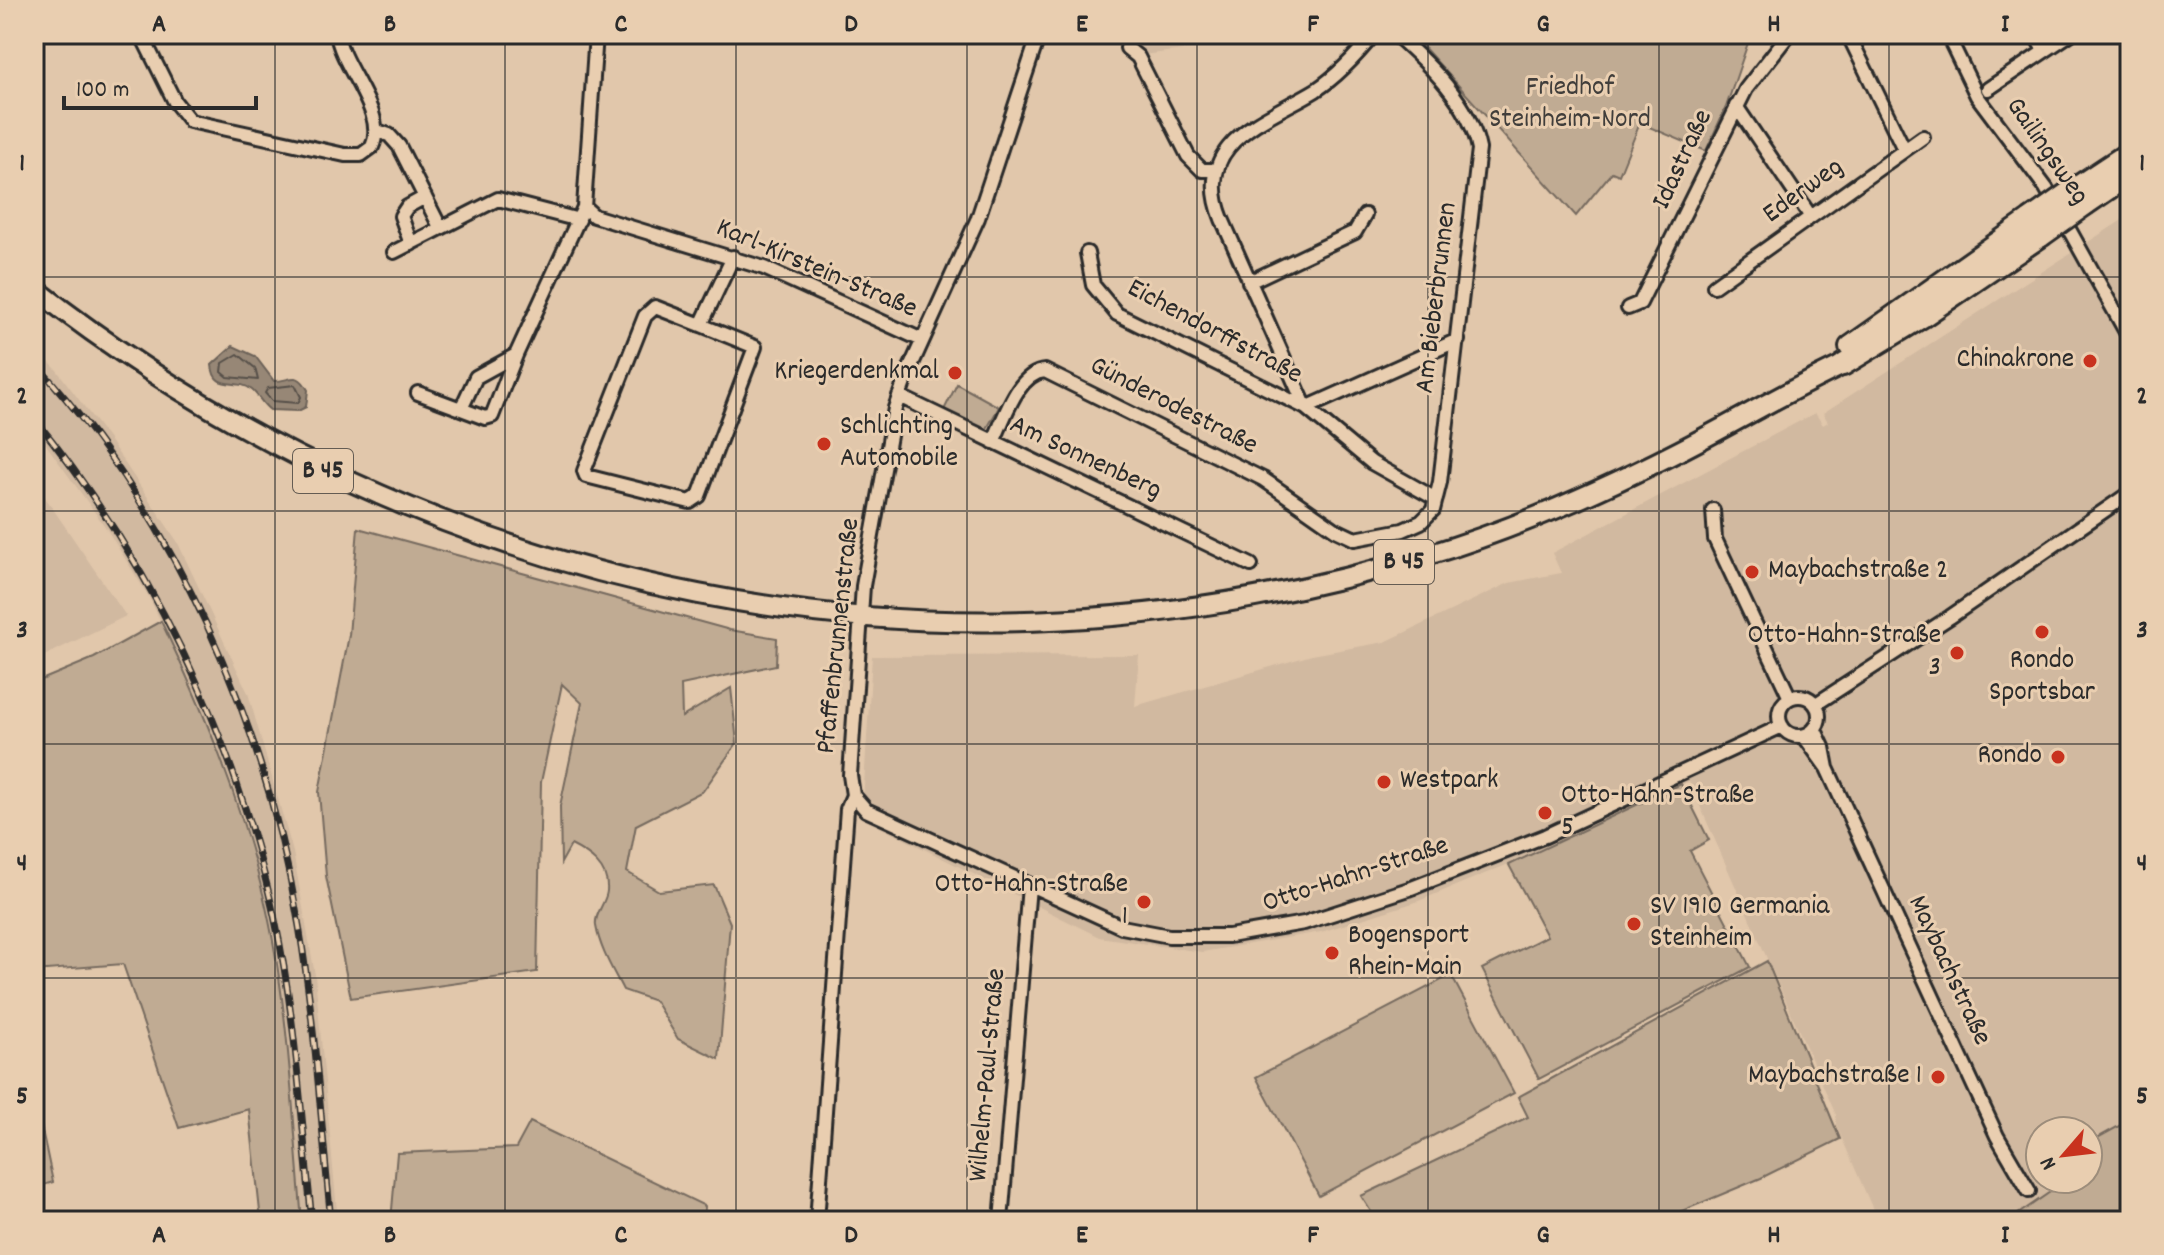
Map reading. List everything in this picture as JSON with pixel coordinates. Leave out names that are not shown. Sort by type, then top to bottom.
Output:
[{"type":"highway","name":"B 45","points":[[1839,360],[1922,317],[2035,228],[2080,197],[2130,152]]},
{"type":"highway","name":"B 45","points":[[2080,197],[2130,174]]},
{"type":"main road","name":"B 45","points":[[34,288],[84,328],[191,399],[299,459],[386,500],[513,547],[610,575],[743,600],[860,617],[1025,623],[1072,620],[1223,601],[1339,578],[1428,555],[1509,528],[1642,469],[1839,360]]},
{"type":"street","points":[[141,34],[181,111],[196,124],[353,156],[372,147],[377,131],[337,34]]},
{"type":"street","points":[[418,393],[485,418],[492,416],[516,355],[584,207],[596,34]]},
{"type":"street","name":"Pfaffenbrunnenstraße","points":[[817,1221],[847,809],[853,795],[850,775],[860,617],[873,524],[899,396],[978,218],[1039,34]]},
{"type":"street","points":[[1374,34],[1349,63],[1325,84],[1243,131],[1230,144],[1217,170],[1217,207],[1306,408],[1372,463],[1436,499]]},
{"type":"street","name":"Am Bieberbrunnen","points":[[1395,34],[1446,86],[1468,119],[1478,144],[1479,164],[1436,499]]},
{"type":"street","name":"Idastraße","points":[[1628,308],[1640,303],[1736,106],[1756,73],[1789,34]]},
{"type":"street","points":[[1848,34],[1904,149]]},
{"type":"street","name":"Gailingsweg","points":[[1947,34],[1977,96],[2046,188],[2130,339]]},
{"type":"street","points":[[2035,34],[2044,51]]},
{"type":"street","points":[[1988,89],[2070,34]]},
{"type":"street","points":[[1127,48],[1138,57],[1188,156],[1202,170],[1217,170]]},
{"type":"street","points":[[1736,106],[1811,217]]},
{"type":"street","points":[[377,131],[389,135],[399,146],[440,227]]},
{"type":"street","name":"Ederweg","points":[[1714,286],[1923,137]]},
{"type":"street","points":[[411,244],[401,216],[407,207],[425,197]]},
{"type":"street","points":[[394,252],[490,201],[505,198],[579,220]]},
{"type":"street","name":"Karl-Kirstein-Straße","points":[[584,207],[594,216],[733,257],[922,340]]},
{"type":"street","points":[[1249,282],[1355,232],[1365,215]]},
{"type":"street","name":"Eichendorffstraße","points":[[1087,253],[1093,285],[1117,314],[1306,408]]},
{"type":"street","points":[[701,325],[733,257]]},
{"type":"street","points":[[655,307],[701,325],[755,347],[699,496],[690,502],[586,476],[584,471],[645,316],[655,307]]},
{"type":"street","points":[[1306,408],[1458,340]]},
{"type":"street","points":[[461,409],[476,377],[516,355]]},
{"type":"street","name":"Günderodestraße","points":[[993,442],[1024,381],[1034,373],[1045,371],[1263,479],[1336,530],[1355,539],[1367,540],[1415,525],[1433,510],[1436,499]]},
{"type":"street","name":"Am Sonnenberg","points":[[899,396],[1251,565]]},
{"type":"street","points":[[1816,704],[1950,617],[2130,493]]},
{"type":"street","points":[[1713,510],[1715,539],[1790,698]]},
{"type":"street","points":[[1801,696],[1816,704],[1820,717],[1809,733],[1791,735],[1782,726],[1781,708],[1790,698],[1801,696]]},
{"type":"street","name":"Otto-Hahn-Straße","points":[[853,795],[866,810],[1029,886],[1138,931],[1193,937],[1269,931],[1356,907],[1508,851],[1782,726]]},
{"type":"street","name":"Maybachstraße","points":[[1809,733],[1823,747],[1827,768],[1997,1136],[2024,1182]]},
{"type":"street","name":"Wilhelm-Paul-Straße","points":[[1001,1221],[1029,886]]},
{"type":"shaded area","points":[[1086,34],[1259,34],[1261,40],[1143,55],[1139,45]]},
{"type":"shaded area","points":[[2130,215],[2130,1120],[2104,1134],[2104,1115],[2024,1115],[2024,1195],[2046,1195],[2008,1221],[1878,1221],[1836,1125],[1836,1115],[1689,781],[1567,840],[1416,902],[1321,932],[1202,952],[1099,937],[862,818],[872,656],[1139,655],[1135,706],[1312,655],[1385,642],[1509,583],[1561,573],[1552,553],[1815,413],[1823,425],[1828,422],[1823,413]]},
{"type":"shaded area","points":[[34,347],[56,369],[110,441],[177,541],[248,693],[293,852],[315,975],[338,1221],[302,1221],[281,1000],[264,897],[243,817],[200,703],[149,597],[104,525],[34,428]]},
{"type":"shaded area","points":[[34,481],[126,616],[34,661]]},
{"type":"green space","name":"Friedhof Steinheim-Nord","points":[[1412,34],[1751,34],[1726,107],[1706,151],[1640,123],[1619,175],[1612,172],[1576,216]]},
{"type":"green space","points":[[957,384],[999,407],[985,432],[944,410]]},
{"type":"green space","points":[[358,528],[730,630],[777,638],[776,665],[681,685],[682,717],[731,688],[737,743],[703,791],[636,825],[627,872],[659,891],[714,885],[730,923],[719,1059],[678,1039],[655,1001],[623,990],[596,926],[607,891],[605,875],[591,857],[571,845],[561,863],[560,806],[582,703],[562,684],[541,782],[537,972],[351,998],[326,876],[319,792],[349,635]]},
{"type":"green space","points":[[161,621],[219,754],[263,894],[284,1016],[302,1221],[261,1221],[249,1109],[179,1128],[123,964],[34,971],[34,683],[94,658]]},
{"type":"green space","name":"SV 1910 Germania Steinheim","points":[[1681,784],[1709,840],[1690,851],[1750,967],[1539,1079],[1482,969],[1547,936],[1509,865]]},
{"type":"green space","points":[[1767,961],[1840,1139],[1761,1178],[1658,1221],[1377,1221],[1361,1196],[1528,1117],[1518,1097]]},
{"type":"green space","points":[[1451,975],[1514,1093],[1319,1196],[1256,1077]]},
{"type":"green space","points":[[34,1092],[53,1182],[34,1188]]},
{"type":"green space","points":[[2130,1120],[2130,1221],[2008,1221],[2046,1195],[2104,1195],[2104,1134]]},
{"type":"green space","points":[[530,1122],[705,1206],[704,1221],[391,1221],[397,1153],[516,1148]]},
{"type":"water","points":[[233,346],[255,356],[274,381],[301,380],[308,390],[306,407],[298,411],[270,410],[246,386],[217,379],[212,365]]},
{"type":"railway","points":[[34,362],[84,422],[130,486],[171,554],[207,625],[263,773],[284,849],[305,963],[331,1221]]},
{"type":"railway","points":[[34,418],[77,473],[151,591],[183,652],[236,781],[257,847],[281,953],[293,1029],[312,1221]]},
{"type":"place","name":"Chinakrone","points":[[2090,361]]},
{"type":"place","name":"Kriegerdenkmal","points":[[955,373]]},
{"type":"place","name":"Schlichting Automobile","points":[[824,444]]},
{"type":"place","name":"Maybachstraße 2","points":[[1752,572]]},
{"type":"place","name":"Rondo Sportsbar","points":[[2042,632]]},
{"type":"place","name":"Otto-Hahn-Straße 3","points":[[1957,653]]},
{"type":"place","name":"Rondo","points":[[2058,757]]},
{"type":"place","name":"Westpark","points":[[1384,782]]},
{"type":"place","name":"Otto-Hahn-Straße 5","points":[[1545,813]]},
{"type":"place","name":"Otto-Hahn-Straße 1","points":[[1144,902]]},
{"type":"place","name":"SV 1910 Germania Steinheim","points":[[1634,924]]},
{"type":"place","name":"Bogensport Rhein-Main","points":[[1332,953]]},
{"type":"place","name":"Maybachstraße 1","points":[[1938,1077]]}]
